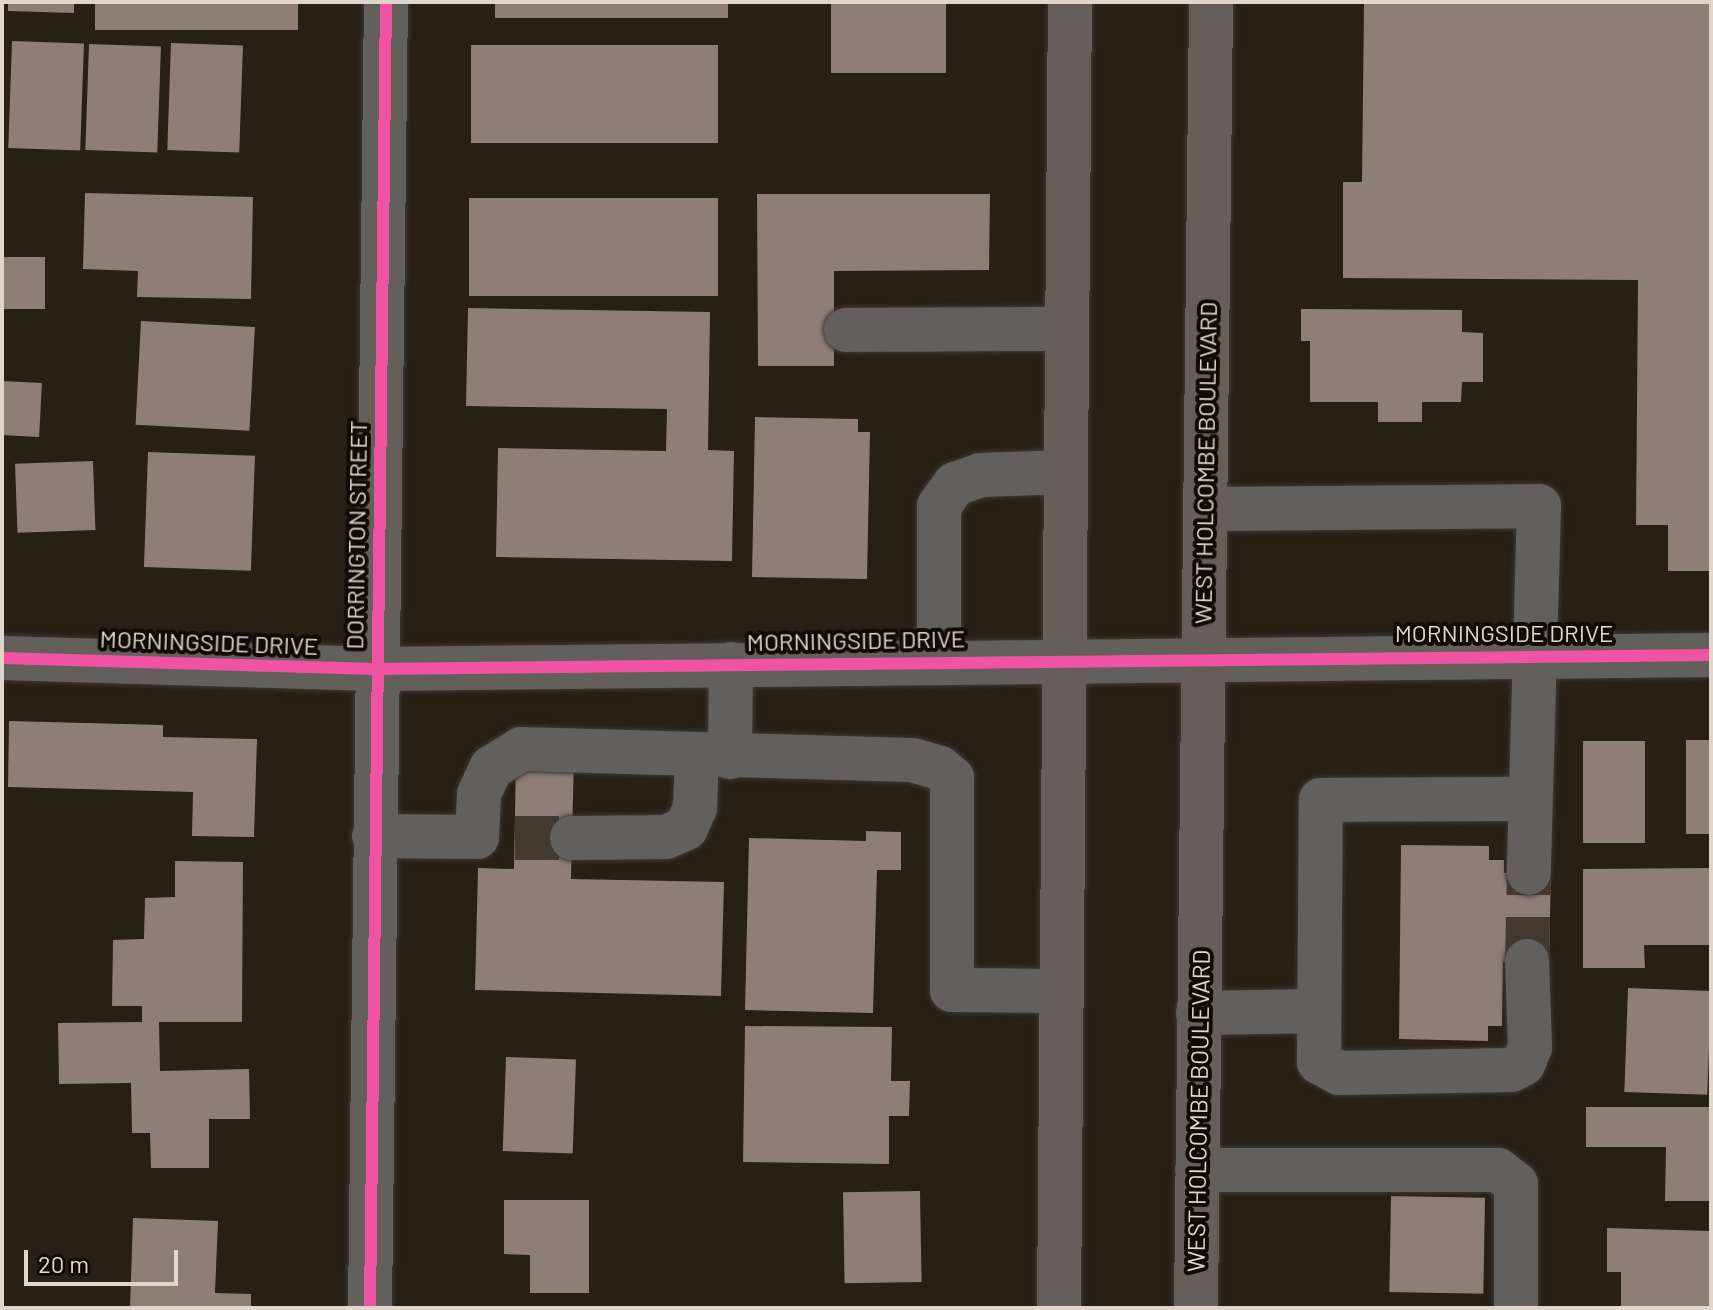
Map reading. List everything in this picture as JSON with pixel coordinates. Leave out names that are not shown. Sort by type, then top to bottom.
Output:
[{"type":"main road","points":[[1059,1308],[1070,2]]},
{"type":"main road","name":"WEST HOLCOMBE BOULEVARD","points":[[1196,1308],[1211,2]]},
{"type":"street","name":"DORRINGTON STREET","points":[[370,1308],[386,2]]},
{"type":"street","points":[[846,330],[1067,329]]},
{"type":"street","points":[[939,660],[939,506],[955,484],[981,475],[1066,472]]},
{"type":"street","points":[[1205,509],[1539,506],[1529,873]]},
{"type":"street","name":"MORNINGSIDE DRIVE","points":[[2,658],[376,669],[1203,657],[1711,655]]},
{"type":"street","points":[[572,838],[666,837],[686,828],[713,756],[731,664]]},
{"type":"street","points":[[374,836],[496,838],[479,794],[491,768],[521,749],[912,760],[940,768],[952,778],[956,807],[952,990],[1062,991]]},
{"type":"street","points":[[1527,961],[1530,1047],[1523,1064],[1511,1070],[1339,1073],[1319,1062],[1321,800],[1530,799]]},
{"type":"street","points":[[1198,1013],[1319,1011]]},
{"type":"street","points":[[1197,1170],[1498,1170],[1516,1184],[1516,1308]]},
{"type":"building","points":[[8,2],[74,2],[74,13],[8,11]]},
{"type":"building","points":[[95,2],[298,2],[298,30],[95,30]]},
{"type":"building","points":[[495,2],[728,2],[728,18],[495,18]]},
{"type":"building","points":[[831,2],[946,2],[946,73],[831,73]]},
{"type":"building","points":[[1364,2],[1711,2],[1711,571],[1668,571],[1668,525],[1636,525],[1638,280],[1343,278],[1343,182],[1362,182]]},
{"type":"building","points":[[12,41],[84,44],[80,150],[8,148]]},
{"type":"building","points":[[171,43],[243,46],[239,152],[167,150]]},
{"type":"building","points":[[89,44],[161,47],[157,152],[85,150]]},
{"type":"building","points":[[471,45],[718,45],[718,143],[471,143]]},
{"type":"building","points":[[85,193],[253,197],[251,299],[137,297],[138,271],[83,269]]},
{"type":"building","points":[[757,194],[990,194],[989,270],[834,271],[834,366],[758,366]]},
{"type":"building","points":[[469,198],[718,198],[718,296],[469,296]]},
{"type":"building","points":[[2,257],[45,257],[45,309],[2,309]]},
{"type":"building","points":[[468,308],[710,312],[708,450],[734,451],[732,561],[496,557],[498,448],[666,451],[667,409],[466,406]]},
{"type":"building","points":[[1301,309],[1462,310],[1462,332],[1483,333],[1483,382],[1462,382],[1461,402],[1422,402],[1422,422],[1378,422],[1378,402],[1310,402],[1310,341],[1301,341]]},
{"type":"building","points":[[141,321],[255,327],[249,431],[136,425]]},
{"type":"building","points":[[2,381],[42,383],[39,437],[2,435]]},
{"type":"building","points":[[755,417],[858,419],[858,432],[870,432],[867,579],[752,577]]},
{"type":"building","points":[[148,452],[255,456],[251,571],[144,567]]},
{"type":"building","points":[[93,461],[95,530],[17,533],[15,464]]},
{"type":"building","points":[[9,721],[163,725],[163,737],[257,739],[254,837],[192,836],[193,792],[8,787]]},
{"type":"building","points":[[1686,740],[1711,740],[1711,834],[1686,834]]},
{"type":"building","points":[[1583,741],[1645,741],[1645,843],[1583,843]]},
{"type":"building","points":[[516,757],[574,758],[571,879],[724,882],[721,996],[475,990],[478,868],[514,869]]},
{"type":"building","points":[[866,831],[901,832],[901,870],[877,870],[873,1013],[745,1010],[749,838],[866,841]]},
{"type":"building","points":[[1401,845],[1489,846],[1489,860],[1504,860],[1504,873],[1551,873],[1549,962],[1503,962],[1502,1026],[1488,1026],[1488,1041],[1399,1039]]},
{"type":"building","points":[[175,861],[243,862],[242,1022],[159,1022],[160,1071],[249,1069],[250,1119],[209,1119],[209,1168],[151,1168],[150,1133],[132,1133],[131,1083],[59,1084],[58,1023],[142,1022],[142,1006],[112,1006],[113,940],[144,939],[145,898],[175,897]]},
{"type":"building","points":[[1711,868],[1711,945],[1644,945],[1645,968],[1583,968],[1583,869]]},
{"type":"building","points":[[1628,988],[1711,991],[1707,1095],[1624,1092]]},
{"type":"building","points":[[745,1026],[892,1027],[891,1081],[910,1081],[909,1116],[889,1116],[889,1164],[743,1162]]},
{"type":"building","points":[[506,1057],[576,1059],[573,1153],[503,1151]]},
{"type":"building","points":[[1586,1107],[1711,1107],[1711,1201],[1665,1201],[1666,1147],[1586,1147]]},
{"type":"building","points":[[920,1191],[922,1282],[845,1283],[843,1192]]},
{"type":"building","points":[[1391,1196],[1485,1198],[1483,1294],[1389,1292]]},
{"type":"building","points":[[504,1200],[589,1200],[589,1293],[530,1293],[530,1255],[504,1254]]},
{"type":"building","points":[[133,1218],[218,1221],[215,1293],[251,1294],[251,1308],[130,1308]]},
{"type":"building","points":[[1607,1228],[1711,1231],[1711,1308],[1621,1308],[1621,1272],[1607,1272]]},
{"type":"tunnel","points":[[515,838],[572,838]]},
{"type":"tunnel","points":[[1527,961],[1529,873]]},
{"type":"cycle path","points":[[370,1308],[386,2]]},
{"type":"cycle path","points":[[2,658],[376,669],[1711,655]]}]
